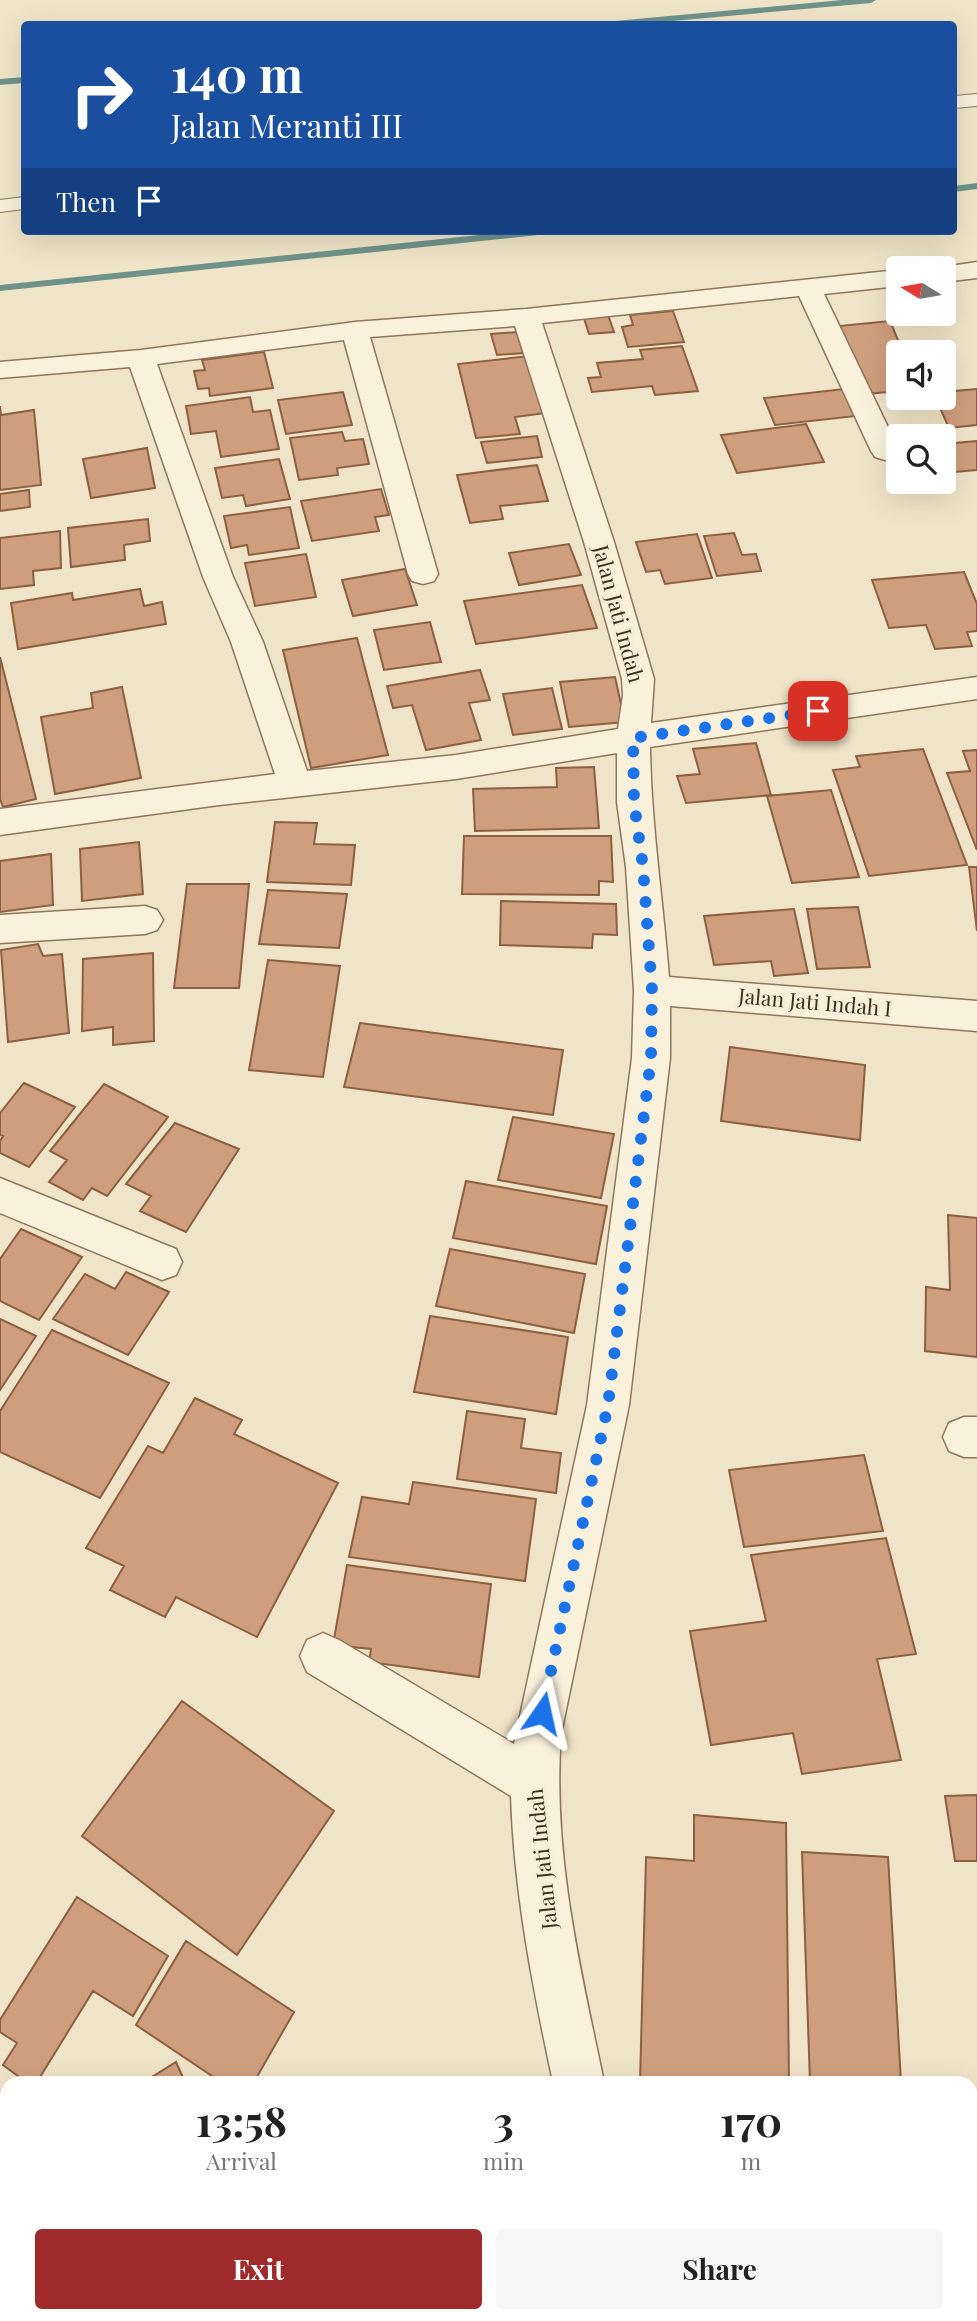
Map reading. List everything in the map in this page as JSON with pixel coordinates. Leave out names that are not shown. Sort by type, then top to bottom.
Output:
[{"type":"street","points":[[956,273],[977,271]]},
{"type":"street","points":[[0,370],[141,358],[355,330],[526,317],[886,279]]},
{"type":"street","points":[[808,288],[885,451]]},
{"type":"street","name":"Jalan Jati Indah","points":[[526,317],[599,542],[638,679],[639,695],[633,738],[634,802],[643,867],[652,990],[651,1058],[608,1405],[538,1734],[534,1783],[536,1833],[553,1955],[577,2076]]},
{"type":"street","points":[[355,330],[423,574]]},
{"type":"street","points":[[141,358],[218,578],[247,642],[295,785]]},
{"type":"street","points":[[0,822],[456,767],[633,738],[977,688]]},
{"type":"street","points":[[0,929],[145,920]]},
{"type":"street","name":"Jalan Jati Indah I","points":[[652,990],[976,1018]]},
{"type":"street","points":[[0,1195],[162,1262]]},
{"type":"street","points":[[323,1656],[534,1783]]},
{"type":"lane","points":[[957,102],[977,100]]},
{"type":"lane","points":[[0,206],[21,203]]},
{"type":"building","points":[[673,311],[684,342],[628,347],[622,327],[633,325],[630,315]]},
{"type":"building","points":[[607,312],[614,332],[589,334],[583,315]]},
{"type":"building","points":[[886,321],[886,326],[892,326],[898,340],[886,340],[886,392],[867,394],[839,326]]},
{"type":"building","points":[[517,332],[523,353],[497,355],[491,334]]},
{"type":"building","points":[[682,346],[698,391],[655,395],[652,386],[592,392],[588,378],[601,377],[597,363],[643,359],[640,350]]},
{"type":"building","points":[[264,352],[273,388],[210,396],[209,388],[198,389],[194,371],[205,370],[202,360]]},
{"type":"building","points":[[529,356],[546,413],[515,417],[520,434],[476,438],[458,364]]},
{"type":"building","points":[[844,389],[856,416],[775,425],[764,398]]},
{"type":"building","points":[[977,389],[977,425],[956,427],[956,424],[947,424],[941,410],[956,410],[956,391]]},
{"type":"building","points":[[343,392],[352,425],[286,434],[278,400]]},
{"type":"building","points":[[250,397],[253,412],[270,410],[279,449],[221,457],[216,431],[191,434],[186,406]]},
{"type":"building","points":[[0,406],[1,415],[34,410],[41,485],[0,490]]},
{"type":"building","points":[[806,424],[824,462],[737,473],[721,435]]},
{"type":"building","points":[[342,432],[345,441],[363,439],[369,464],[337,468],[338,475],[299,480],[290,438]]},
{"type":"building","points":[[537,436],[542,457],[487,463],[481,442]]},
{"type":"building","points":[[977,441],[977,470],[956,472],[956,443]]},
{"type":"building","points":[[147,448],[155,488],[91,498],[83,459]]},
{"type":"building","points":[[279,459],[290,499],[246,506],[243,495],[222,498],[215,468]]},
{"type":"building","points":[[537,465],[548,501],[500,506],[503,519],[470,523],[457,475]]},
{"type":"building","points":[[381,489],[389,515],[375,517],[379,531],[312,541],[301,501]]},
{"type":"building","points":[[29,490],[30,507],[0,511],[0,494]]},
{"type":"building","points":[[290,507],[299,548],[249,555],[247,545],[231,548],[224,516]]},
{"type":"building","points":[[148,519],[150,541],[124,545],[125,560],[71,567],[68,528]]},
{"type":"building","points":[[60,531],[61,568],[33,571],[34,585],[0,589],[0,538]]},
{"type":"building","points":[[734,533],[742,555],[756,554],[761,571],[717,576],[704,536]]},
{"type":"building","points":[[697,534],[712,578],[665,584],[660,570],[646,572],[636,542]]},
{"type":"building","points":[[569,544],[581,575],[519,585],[509,553]]},
{"type":"building","points":[[306,554],[316,597],[255,606],[245,563]]},
{"type":"building","points":[[405,569],[417,605],[353,616],[342,580]]},
{"type":"building","points":[[964,572],[977,604],[977,631],[967,632],[972,646],[935,649],[926,625],[889,628],[872,580]]},
{"type":"building","points":[[582,585],[597,628],[476,644],[464,601]]},
{"type":"building","points":[[140,589],[144,606],[162,602],[166,624],[18,649],[11,603],[72,593],[73,600]]},
{"type":"building","points":[[430,622],[441,662],[384,670],[374,630]]},
{"type":"building","points":[[357,638],[388,755],[311,768],[283,650]]},
{"type":"building","points":[[0,657],[36,799],[3,807],[0,799]]},
{"type":"building","points":[[480,670],[490,700],[469,703],[481,740],[426,750],[412,705],[393,708],[387,686]]},
{"type":"building","points":[[615,677],[625,722],[569,727],[560,682]]},
{"type":"building","points":[[122,687],[141,778],[55,794],[41,717],[93,708],[91,693]]},
{"type":"building","points":[[552,688],[562,729],[513,735],[503,694]]},
{"type":"building","points":[[756,743],[771,795],[686,803],[677,776],[700,774],[693,749]]},
{"type":"building","points":[[923,749],[967,865],[869,876],[833,770],[860,767],[856,756]]},
{"type":"building","points":[[977,750],[977,850],[947,773],[970,771],[963,751]]},
{"type":"building","points":[[594,767],[599,828],[475,831],[473,789],[557,787],[556,768]]},
{"type":"building","points":[[831,790],[859,877],[792,883],[767,796]]},
{"type":"building","points":[[275,822],[317,823],[314,844],[355,845],[351,885],[267,882]]},
{"type":"building","points":[[464,836],[611,836],[613,882],[599,881],[599,895],[462,894]]},
{"type":"building","points":[[139,842],[143,894],[82,901],[80,849]]},
{"type":"building","points":[[51,854],[53,905],[0,912],[0,861]]},
{"type":"building","points":[[969,867],[977,867],[977,931]]},
{"type":"building","points":[[187,884],[249,884],[239,988],[174,988]]},
{"type":"building","points":[[268,890],[347,894],[339,948],[259,944]]},
{"type":"building","points":[[501,901],[616,904],[617,935],[593,934],[592,948],[500,945]]},
{"type":"building","points":[[858,907],[870,967],[817,969],[807,909]]},
{"type":"building","points":[[794,909],[808,973],[774,976],[771,961],[714,965],[704,916]]},
{"type":"building","points":[[38,944],[43,956],[62,954],[69,1033],[8,1042],[1,950]]},
{"type":"building","points":[[153,953],[154,1041],[113,1045],[113,1027],[82,1031],[83,959]]},
{"type":"building","points":[[268,960],[340,966],[323,1077],[249,1070]]},
{"type":"building","points":[[360,1023],[563,1050],[553,1115],[344,1087]]},
{"type":"building","points":[[730,1047],[865,1065],[860,1140],[721,1121]]},
{"type":"building","points":[[24,1083],[75,1107],[29,1167],[0,1153],[3,1136],[0,1135],[0,1113]]},
{"type":"building","points":[[104,1084],[168,1117],[107,1196],[92,1188],[83,1200],[49,1182],[67,1160],[50,1151]]},
{"type":"building","points":[[513,1117],[614,1134],[601,1198],[498,1180]]},
{"type":"building","points":[[175,1123],[239,1149],[186,1232],[140,1211],[151,1196],[126,1184]]},
{"type":"building","points":[[466,1181],[607,1206],[596,1264],[453,1238]]},
{"type":"building","points":[[948,1215],[977,1218],[977,1357],[925,1351],[926,1287],[950,1290]]},
{"type":"building","points":[[21,1229],[82,1257],[39,1320],[0,1301],[0,1259]]},
{"type":"building","points":[[450,1249],[585,1274],[574,1333],[436,1306]]},
{"type":"building","points":[[126,1272],[169,1292],[128,1355],[53,1319],[85,1274],[115,1289]]},
{"type":"building","points":[[430,1316],[568,1337],[556,1414],[414,1392]]},
{"type":"building","points":[[0,1319],[36,1336],[0,1390]]},
{"type":"building","points":[[52,1330],[169,1383],[100,1498],[0,1452],[0,1411]]},
{"type":"building","points":[[195,1398],[242,1420],[234,1434],[338,1483],[257,1637],[176,1597],[165,1617],[110,1590],[124,1566],[86,1548],[148,1446],[163,1453]]},
{"type":"building","points":[[467,1411],[525,1419],[521,1448],[561,1453],[556,1493],[457,1479]]},
{"type":"building","points":[[864,1455],[883,1531],[744,1547],[729,1470]]},
{"type":"building","points":[[413,1482],[536,1499],[525,1581],[349,1557],[362,1497],[409,1504]]},
{"type":"building","points":[[886,1538],[916,1654],[877,1659],[901,1760],[802,1774],[793,1733],[711,1745],[690,1631],[766,1621],[751,1555]]},
{"type":"building","points":[[347,1565],[491,1584],[479,1677],[369,1662],[371,1649],[333,1645]]},
{"type":"building","points":[[182,1701],[334,1811],[237,1955],[82,1836]]},
{"type":"building","points":[[977,1795],[977,1861],[955,1861],[945,1796]]},
{"type":"building","points":[[694,1815],[786,1823],[789,2076],[640,2076],[646,1857],[694,1861]]},
{"type":"building","points":[[802,1852],[888,1857],[901,2076],[810,2076]]},
{"type":"building","points":[[77,1897],[168,1956],[133,2016],[93,1991],[41,2076],[18,2076],[3,2065],[17,2043],[0,2032],[0,2020]]},
{"type":"building","points":[[186,1941],[294,2012],[257,2076],[212,2076],[136,2025]]},
{"type":"building","points":[[176,2062],[182,2076],[154,2076]]},
{"type":"waterway","points":[[647,21],[871,0]]},
{"type":"waterway","points":[[0,82],[21,80]]},
{"type":"waterway","points":[[957,189],[977,186]]},
{"type":"waterway","points":[[0,288],[510,235]]},
{"type":"route","points":[[542,1713],[608,1405],[651,1058],[652,990],[643,867],[634,802],[633,738],[818,711]]}]
